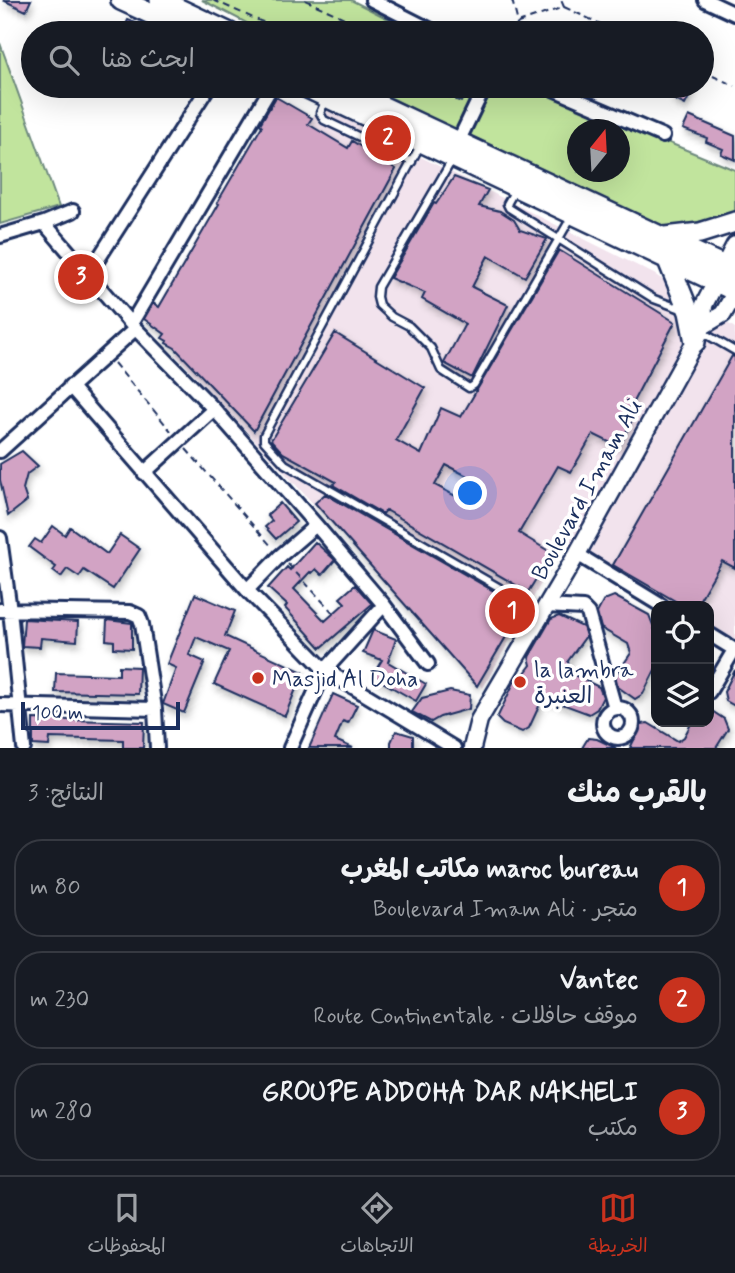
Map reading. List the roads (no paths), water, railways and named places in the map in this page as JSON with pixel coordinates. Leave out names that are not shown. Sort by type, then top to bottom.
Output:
[{"type":"main road","points":[[121,0],[167,21]]},
{"type":"main road","points":[[160,0],[205,21]]},
{"type":"main road","points":[[344,98],[422,142],[456,150],[517,187],[667,258],[724,273]]},
{"type":"main road","points":[[346,98],[456,150],[660,237],[724,273],[735,292]]},
{"type":"main road","points":[[660,237],[700,233],[735,222]]},
{"type":"main road","points":[[667,258],[697,328]]},
{"type":"street","points":[[372,0],[413,21]]},
{"type":"street","points":[[705,0],[735,15]]},
{"type":"street","points":[[88,275],[201,98]]},
{"type":"street","points":[[0,451],[133,327],[265,98]]},
{"type":"street","points":[[456,150],[480,98]]},
{"type":"street","points":[[574,98],[663,136]]},
{"type":"street","points":[[0,236],[73,211]]},
{"type":"street","points":[[44,223],[133,327],[214,409],[316,525],[384,605],[428,664]]},
{"type":"street","points":[[697,328],[704,305],[724,273],[735,246]]},
{"type":"street","points":[[697,328],[723,314],[735,292]]},
{"type":"street","name":"Boulevard Imam Ali","points":[[472,748],[478,720],[577,554],[697,328]]},
{"type":"street","points":[[70,386],[247,590],[325,670],[454,748]]},
{"type":"street","points":[[144,473],[214,409]]},
{"type":"street","points":[[247,590],[280,555],[316,525]]},
{"type":"street","points":[[0,538],[5,610],[23,748]]},
{"type":"street","points":[[577,554],[654,601]]},
{"type":"street","points":[[290,748],[325,670],[384,605]]},
{"type":"street","points":[[546,606],[583,608],[588,613],[615,708]]},
{"type":"street","points":[[5,610],[137,614],[142,624],[155,709],[157,748]]},
{"type":"street","points":[[714,637],[735,650],[714,684]]},
{"type":"street","points":[[0,705],[155,709]]},
{"type":"lane","points":[[329,98],[320,113],[324,120],[412,162]]},
{"type":"lane","points":[[422,142],[264,435],[264,441],[288,466],[507,592]]},
{"type":"lane","points":[[456,150],[378,287],[376,297],[379,305],[410,326],[431,348],[441,370],[469,388],[474,385],[573,214]]},
{"type":"lane","points":[[517,187],[507,204],[509,208],[654,299],[675,309],[697,328],[735,351]]},
{"type":"place","name":"Vantec","points":[[388,138]]},
{"type":"place","name":"GROUPE ADDOHA DAR NAKHELI","points":[[81,277]]},
{"type":"place","name":"maroc bureau مكاتب المغرب","points":[[512,611]]},
{"type":"place","name":"Masjid Al Doha","points":[[258,678]]},
{"type":"place","name":"la lambra العنبرة","points":[[520,682]]}]
